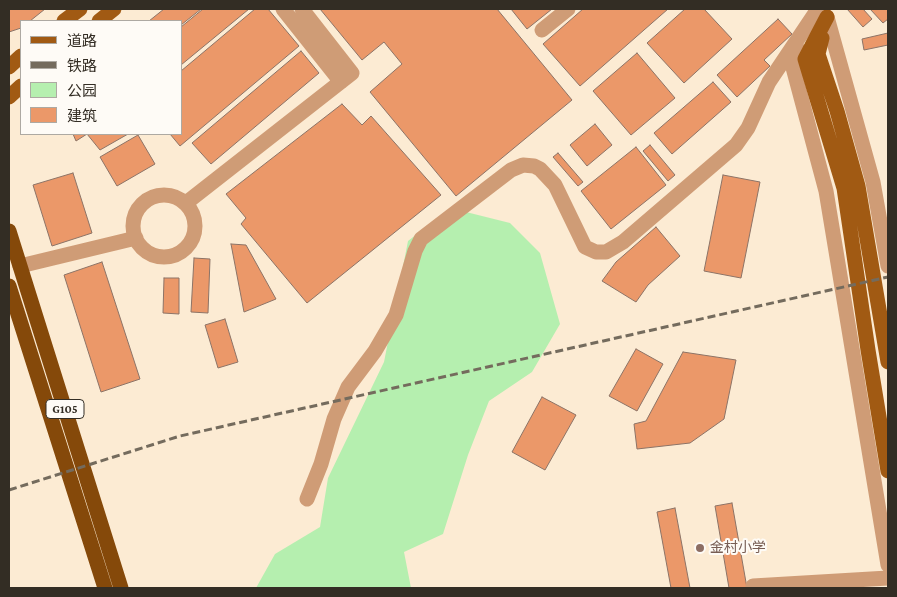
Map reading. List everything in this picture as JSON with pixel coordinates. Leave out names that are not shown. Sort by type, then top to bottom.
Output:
[{"type":"highway","name":"G105","points":[[9,230],[121,588]]},
{"type":"highway","name":"G105","points":[[9,286],[105,588]]},
{"type":"main road","points":[[65,20],[80,9]]},
{"type":"main road","points":[[100,20],[114,9]]},
{"type":"main road","points":[[822,11],[818,54],[837,111],[858,186],[888,362]]},
{"type":"main road","points":[[822,11],[805,59],[844,188],[888,471]]},
{"type":"main road","points":[[9,67],[20,57]]},
{"type":"main road","points":[[9,97],[20,87]]},
{"type":"street","points":[[283,9],[341,82]]},
{"type":"street","points":[[186,204],[352,73],[302,9]]},
{"type":"street","points":[[542,30],[568,9]]},
{"type":"street","points":[[822,11],[846,39]]},
{"type":"street","points":[[822,11],[873,182],[888,266]]},
{"type":"street","points":[[307,499],[321,464],[334,420],[348,387],[375,350],[396,315],[415,251],[421,239],[511,170],[523,165],[534,166],[540,169],[555,185],[585,248],[596,252],[606,252],[623,242],[736,145],[748,128],[770,82],[822,11]]},
{"type":"street","points":[[822,11],[791,60],[826,191],[888,565]]},
{"type":"street","points":[[158,195],[178,198],[186,204],[194,216],[195,232],[191,242],[184,250],[170,256],[154,256],[145,250],[136,238],[133,223],[141,205],[149,198],[158,195]]},
{"type":"street","points":[[20,266],[136,238]]},
{"type":"street","points":[[753,586],[888,578]]},
{"type":"green space","points":[[450,208],[510,223],[540,253],[560,324],[532,372],[489,401],[468,455],[443,534],[404,552],[411,588],[256,588],[275,554],[320,527],[328,478],[384,362],[408,241]]},
{"type":"building","points":[[9,9],[45,9],[31,20],[20,20],[20,28],[9,32]]},
{"type":"building","points":[[164,9],[201,9],[182,24],[182,20],[150,20]]},
{"type":"building","points":[[203,9],[249,9],[182,64],[182,26]]},
{"type":"building","points":[[255,9],[268,9],[299,46],[180,146],[171,135],[182,135],[182,70]]},
{"type":"building","points":[[320,9],[497,9],[572,100],[456,196],[370,92],[402,64],[384,42],[362,60]]},
{"type":"building","points":[[511,9],[552,9],[527,29]]},
{"type":"building","points":[[583,9],[668,9],[580,86],[543,44]]},
{"type":"building","points":[[685,9],[704,9],[732,39],[684,83],[647,43]]},
{"type":"building","points":[[847,9],[863,9],[872,19],[863,27]]},
{"type":"building","points":[[870,9],[888,9],[888,19],[883,23]]},
{"type":"building","points":[[778,19],[792,34],[764,60],[770,66],[737,97],[717,75]]},
{"type":"building","points":[[888,33],[888,45],[864,50],[862,39]]},
{"type":"building","points":[[301,51],[319,73],[211,164],[192,143]]},
{"type":"building","points":[[637,53],[675,98],[631,135],[593,91]]},
{"type":"building","points":[[713,82],[731,102],[672,154],[654,133]]},
{"type":"building","points":[[342,104],[362,125],[371,116],[441,195],[307,303],[241,224],[246,218],[226,194]]},
{"type":"building","points":[[595,124],[612,145],[587,166],[570,145]]},
{"type":"building","points":[[73,135],[85,135],[76,141]]},
{"type":"building","points":[[88,135],[126,135],[100,150]]},
{"type":"building","points":[[138,135],[155,164],[117,186],[100,157]]},
{"type":"building","points":[[650,145],[675,175],[668,181],[643,151]]},
{"type":"building","points":[[636,147],[666,185],[611,229],[581,191]]},
{"type":"building","points":[[558,153],[583,182],[578,186],[553,157]]},
{"type":"building","points":[[73,173],[92,233],[52,246],[33,185]]},
{"type":"building","points":[[723,175],[760,182],[741,278],[704,271]]},
{"type":"building","points":[[656,227],[680,256],[648,285],[636,302],[602,281],[616,262]]},
{"type":"building","points":[[231,244],[246,245],[276,299],[244,312]]},
{"type":"building","points":[[194,258],[210,259],[208,313],[191,312]]},
{"type":"building","points":[[102,262],[140,379],[101,392],[64,275]]},
{"type":"building","points":[[164,278],[179,278],[179,314],[163,313]]},
{"type":"building","points":[[225,319],[238,362],[218,368],[205,325]]},
{"type":"building","points":[[636,349],[663,364],[637,411],[609,396]]},
{"type":"building","points":[[683,352],[736,360],[724,419],[690,443],[637,449],[634,424],[646,421]]},
{"type":"building","points":[[542,397],[576,415],[545,470],[512,452]]},
{"type":"building","points":[[732,503],[747,588],[729,588],[715,506]]},
{"type":"building","points":[[675,508],[690,588],[671,588],[657,512]]},
{"type":"railway","points":[[9,490],[180,436],[888,277]]},
{"type":"place","name":"金村小学","points":[[700,548]]}]
